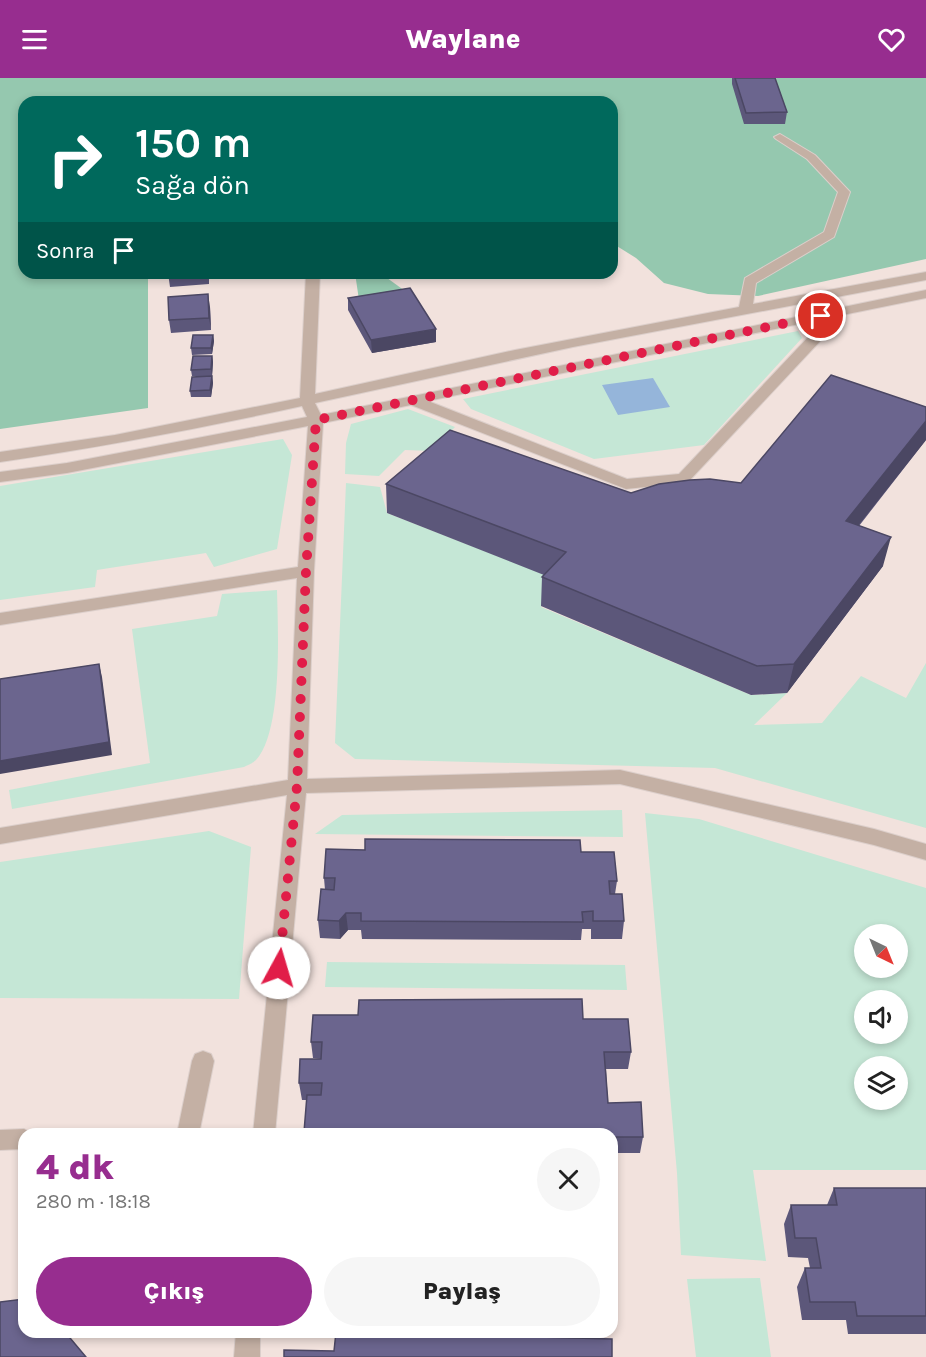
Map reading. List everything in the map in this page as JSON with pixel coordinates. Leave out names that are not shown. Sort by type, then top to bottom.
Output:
[{"type":"street","points":[[745,311],[750,281],[830,234],[844,192],[811,157],[780,137]]},
{"type":"street","points":[[0,457],[64,449],[307,402],[457,367],[926,276]]},
{"type":"street","points":[[265,1128],[297,786],[306,571],[316,420],[307,402],[312,279]]},
{"type":"street","points":[[0,477],[67,468],[316,420],[926,294]]},
{"type":"street","points":[[803,300],[821,316]]},
{"type":"street","points":[[410,399],[626,484],[684,478],[819,334],[821,316]]},
{"type":"street","points":[[0,619],[306,571]]},
{"type":"street","points":[[0,836],[297,786],[620,777],[874,837],[926,852]]},
{"type":"street","points":[[189,1128],[203,1061]]},
{"type":"street","points":[[0,1140],[18,1139]]},
{"type":"street","points":[[246,1357],[248,1338]]},
{"type":"shaded area","points":[[0,78],[926,78],[926,1357],[0,1357]]},
{"type":"green space","points":[[0,78],[926,78],[926,259],[758,296],[708,294],[664,283],[636,258],[618,247],[618,96],[18,96],[18,279],[148,279],[148,408],[0,429]]},
{"type":"green space","points":[[356,279],[388,279],[405,291],[359,300]]},
{"type":"green space","points":[[798,331],[802,338],[704,445],[594,459],[471,409],[463,399]]},
{"type":"green space","points":[[408,409],[455,427],[432,451],[405,450],[379,476],[345,474],[346,443],[351,424]]},
{"type":"green space","points":[[283,439],[292,455],[277,549],[214,567],[206,553],[97,570],[95,587],[0,600],[0,486]]},
{"type":"green space","points":[[346,483],[380,487],[387,513],[564,582],[541,607],[751,695],[787,693],[754,725],[822,723],[861,676],[906,698],[926,663],[926,828],[715,768],[355,759],[335,743]]},
{"type":"green space","points":[[277,590],[278,653],[275,704],[265,746],[255,761],[244,767],[12,809],[9,790],[150,763],[132,629],[217,616],[222,594]]},
{"type":"green space","points":[[622,810],[623,837],[315,834],[342,815]]},
{"type":"green space","points":[[645,813],[699,819],[926,888],[926,1170],[753,1170],[766,1261],[681,1255],[677,1173]]},
{"type":"green space","points":[[209,831],[251,847],[239,999],[0,998],[0,862]]},
{"type":"green space","points":[[327,962],[625,965],[627,990],[325,987]]},
{"type":"green space","points":[[760,1278],[771,1357],[696,1357],[687,1279]]},
{"type":"water","points":[[653,378],[670,407],[618,415],[602,385]]},
{"type":"building","points":[[735,78],[775,78],[787,112],[746,113]]},
{"type":"building","points":[[410,288],[436,329],[371,340],[348,298]]},
{"type":"building","points":[[208,294],[209,318],[169,320],[168,297]]},
{"type":"building","points":[[193,335],[213,335],[211,348],[191,348]]},
{"type":"building","points":[[193,356],[212,356],[211,369],[191,370]]},
{"type":"building","points":[[831,375],[926,407],[926,421],[846,521],[891,537],[794,664],[757,666],[542,577],[566,552],[386,484],[450,430],[631,493],[659,484],[690,480],[710,479],[741,483]]},
{"type":"building","points":[[212,376],[210,390],[190,391],[192,377]]},
{"type":"building","points":[[99,664],[109,742],[0,761],[0,679]]},
{"type":"building","points":[[365,839],[580,840],[581,852],[614,852],[617,881],[609,881],[610,894],[622,894],[624,921],[593,921],[593,911],[582,912],[583,922],[361,921],[361,913],[346,913],[339,921],[318,920],[321,889],[334,890],[335,878],[324,878],[326,849],[365,850]]},
{"type":"building","points":[[582,999],[583,1019],[628,1019],[631,1052],[604,1052],[608,1103],[641,1102],[643,1137],[618,1137],[618,1128],[304,1128],[307,1095],[321,1095],[322,1083],[299,1083],[300,1059],[321,1059],[322,1042],[311,1042],[313,1015],[358,1015],[359,1000]]},
{"type":"building","points":[[834,1188],[926,1188],[926,1316],[857,1316],[855,1302],[810,1302],[805,1268],[821,1268],[816,1238],[795,1238],[791,1205],[837,1205]]},
{"type":"building","points":[[18,1300],[18,1338],[70,1338],[86,1357],[0,1357],[0,1302]]},
{"type":"building","points":[[335,1338],[612,1339],[612,1357],[284,1357],[284,1350],[334,1351]]},
{"type":"route","points":[[279,968],[297,786],[306,571],[316,420],[821,316]]}]
